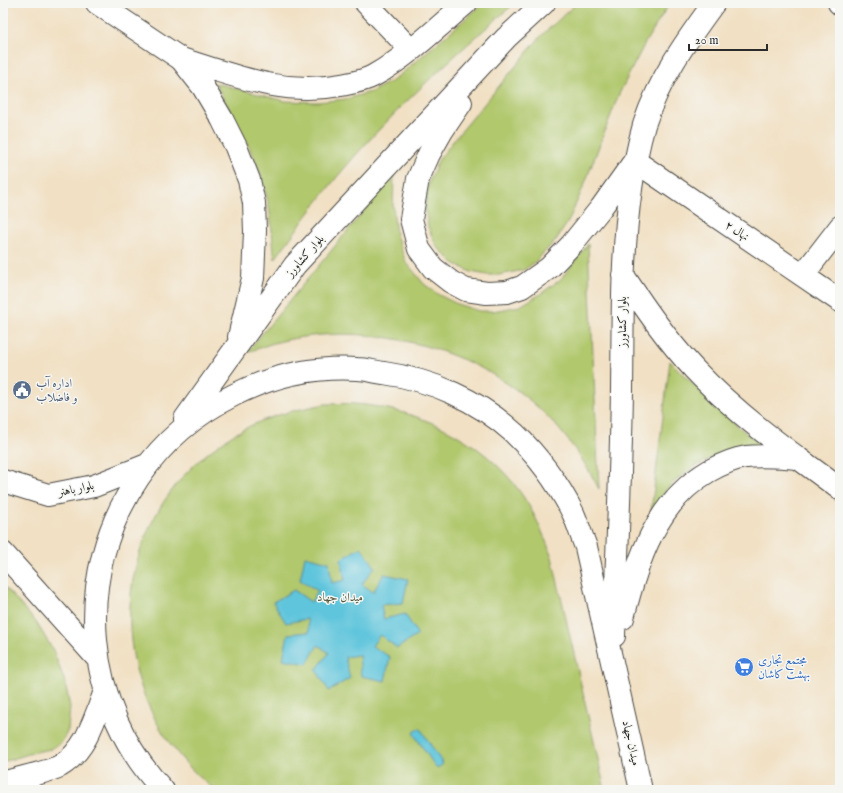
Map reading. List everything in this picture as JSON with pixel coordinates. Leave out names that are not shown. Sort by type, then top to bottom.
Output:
[{"type":"main road","points":[[97,3],[181,59],[249,80],[282,87],[312,89],[353,83],[372,77],[411,50],[466,3]]},
{"type":"main road","points":[[366,3],[411,50]]},
{"type":"main road","name":"بلوار کشاورز","points":[[170,439],[295,265],[506,38],[544,3]]},
{"type":"main road","name":"بلوار کشاورز","points":[[612,663],[621,473],[623,275],[626,219],[635,160],[644,124],[660,86],[685,43],[714,3]]},
{"type":"main road","points":[[506,38],[442,131],[418,178],[411,218],[419,249],[433,268],[451,282],[466,290],[487,293],[506,292],[522,287],[549,268],[572,244],[601,208],[635,160]]},
{"type":"main road","points":[[181,59],[203,87],[222,119],[236,147],[249,180],[254,203],[255,231],[253,278],[236,349]]},
{"type":"main road","name":"نهال ۲","points":[[635,160],[840,301]]},
{"type":"main road","points":[[803,275],[840,227]]},
{"type":"main road","points":[[623,275],[657,326],[694,370],[742,416],[840,489]]},
{"type":"main road","name":"میدان جهاد","points":[[163,790],[133,753],[117,723],[105,691],[97,658],[94,624],[96,590],[100,565],[113,523],[128,493],[147,465],[170,439],[196,417],[225,399],[256,385],[296,374],[323,370],[357,369],[424,381],[456,394],[486,412],[513,432],[537,457],[557,484],[574,515],[586,547],[641,790]]},
{"type":"main road","points":[[612,663],[628,598],[645,549],[655,526],[664,512],[679,495],[700,476],[719,465],[744,457],[771,456],[798,458]]},
{"type":"main road","name":"بلوار باهنر","points":[[3,481],[48,495],[94,486],[147,465]]},
{"type":"main road","points":[[3,553],[97,658]]},
{"type":"main road","points":[[3,785],[9,781],[59,767],[74,755],[84,741],[95,718],[105,691]]},
{"type":"green space","points":[[484,3],[515,3],[422,86],[378,130],[337,177],[275,259],[269,206],[258,168],[238,125],[215,83],[285,101],[317,102],[346,99],[371,92],[394,80]]},
{"type":"green space","points":[[577,3],[670,3],[646,41],[619,94],[585,183],[568,222],[556,240],[535,262],[524,270],[499,275],[487,275],[471,272],[455,264],[437,247],[428,227],[425,208],[429,182],[438,161],[454,140],[541,36]]},
{"type":"green space","points":[[394,175],[393,206],[396,235],[406,262],[424,284],[439,295],[457,304],[479,311],[493,311],[520,306],[539,295],[561,279],[588,244],[599,489],[583,461],[569,441],[538,407],[507,383],[473,364],[436,349],[398,340],[359,335],[320,335],[278,342],[247,352]]},
{"type":"green space","points":[[670,361],[736,425],[760,444],[710,459],[687,471],[667,489],[651,512]]},
{"type":"green space","name":"میدان جهاد","points":[[326,404],[353,404],[382,408],[431,422],[476,448],[496,464],[513,483],[535,517],[552,557],[605,790],[215,790],[178,754],[151,712],[135,665],[130,617],[135,569],[151,523],[179,482],[217,446],[230,437],[269,418]]},
{"type":"green space","points":[[3,585],[36,622],[53,650],[65,682],[70,707],[68,730],[62,742],[51,749],[35,752],[3,762]]},
{"type":"water","points":[[361,547],[375,567],[362,584],[373,592],[384,574],[408,579],[403,603],[381,605],[384,619],[405,614],[418,635],[397,648],[380,635],[372,646],[390,657],[385,681],[361,676],[359,655],[345,657],[350,678],[329,691],[316,670],[329,653],[318,645],[307,664],[283,659],[288,634],[309,632],[307,619],[286,623],[273,602],[294,590],[311,602],[318,591],[300,580],[305,556],[329,562],[332,583],[345,580],[341,559]]},
{"type":"water","points":[[420,728],[443,764],[437,769],[413,733]]},
{"type":"place","name":"اداره آب و فاضلاب","points":[[22,390]]},
{"type":"place","name":"مجتمع تجاری بهشت کاشان","points":[[744,667]]}]
